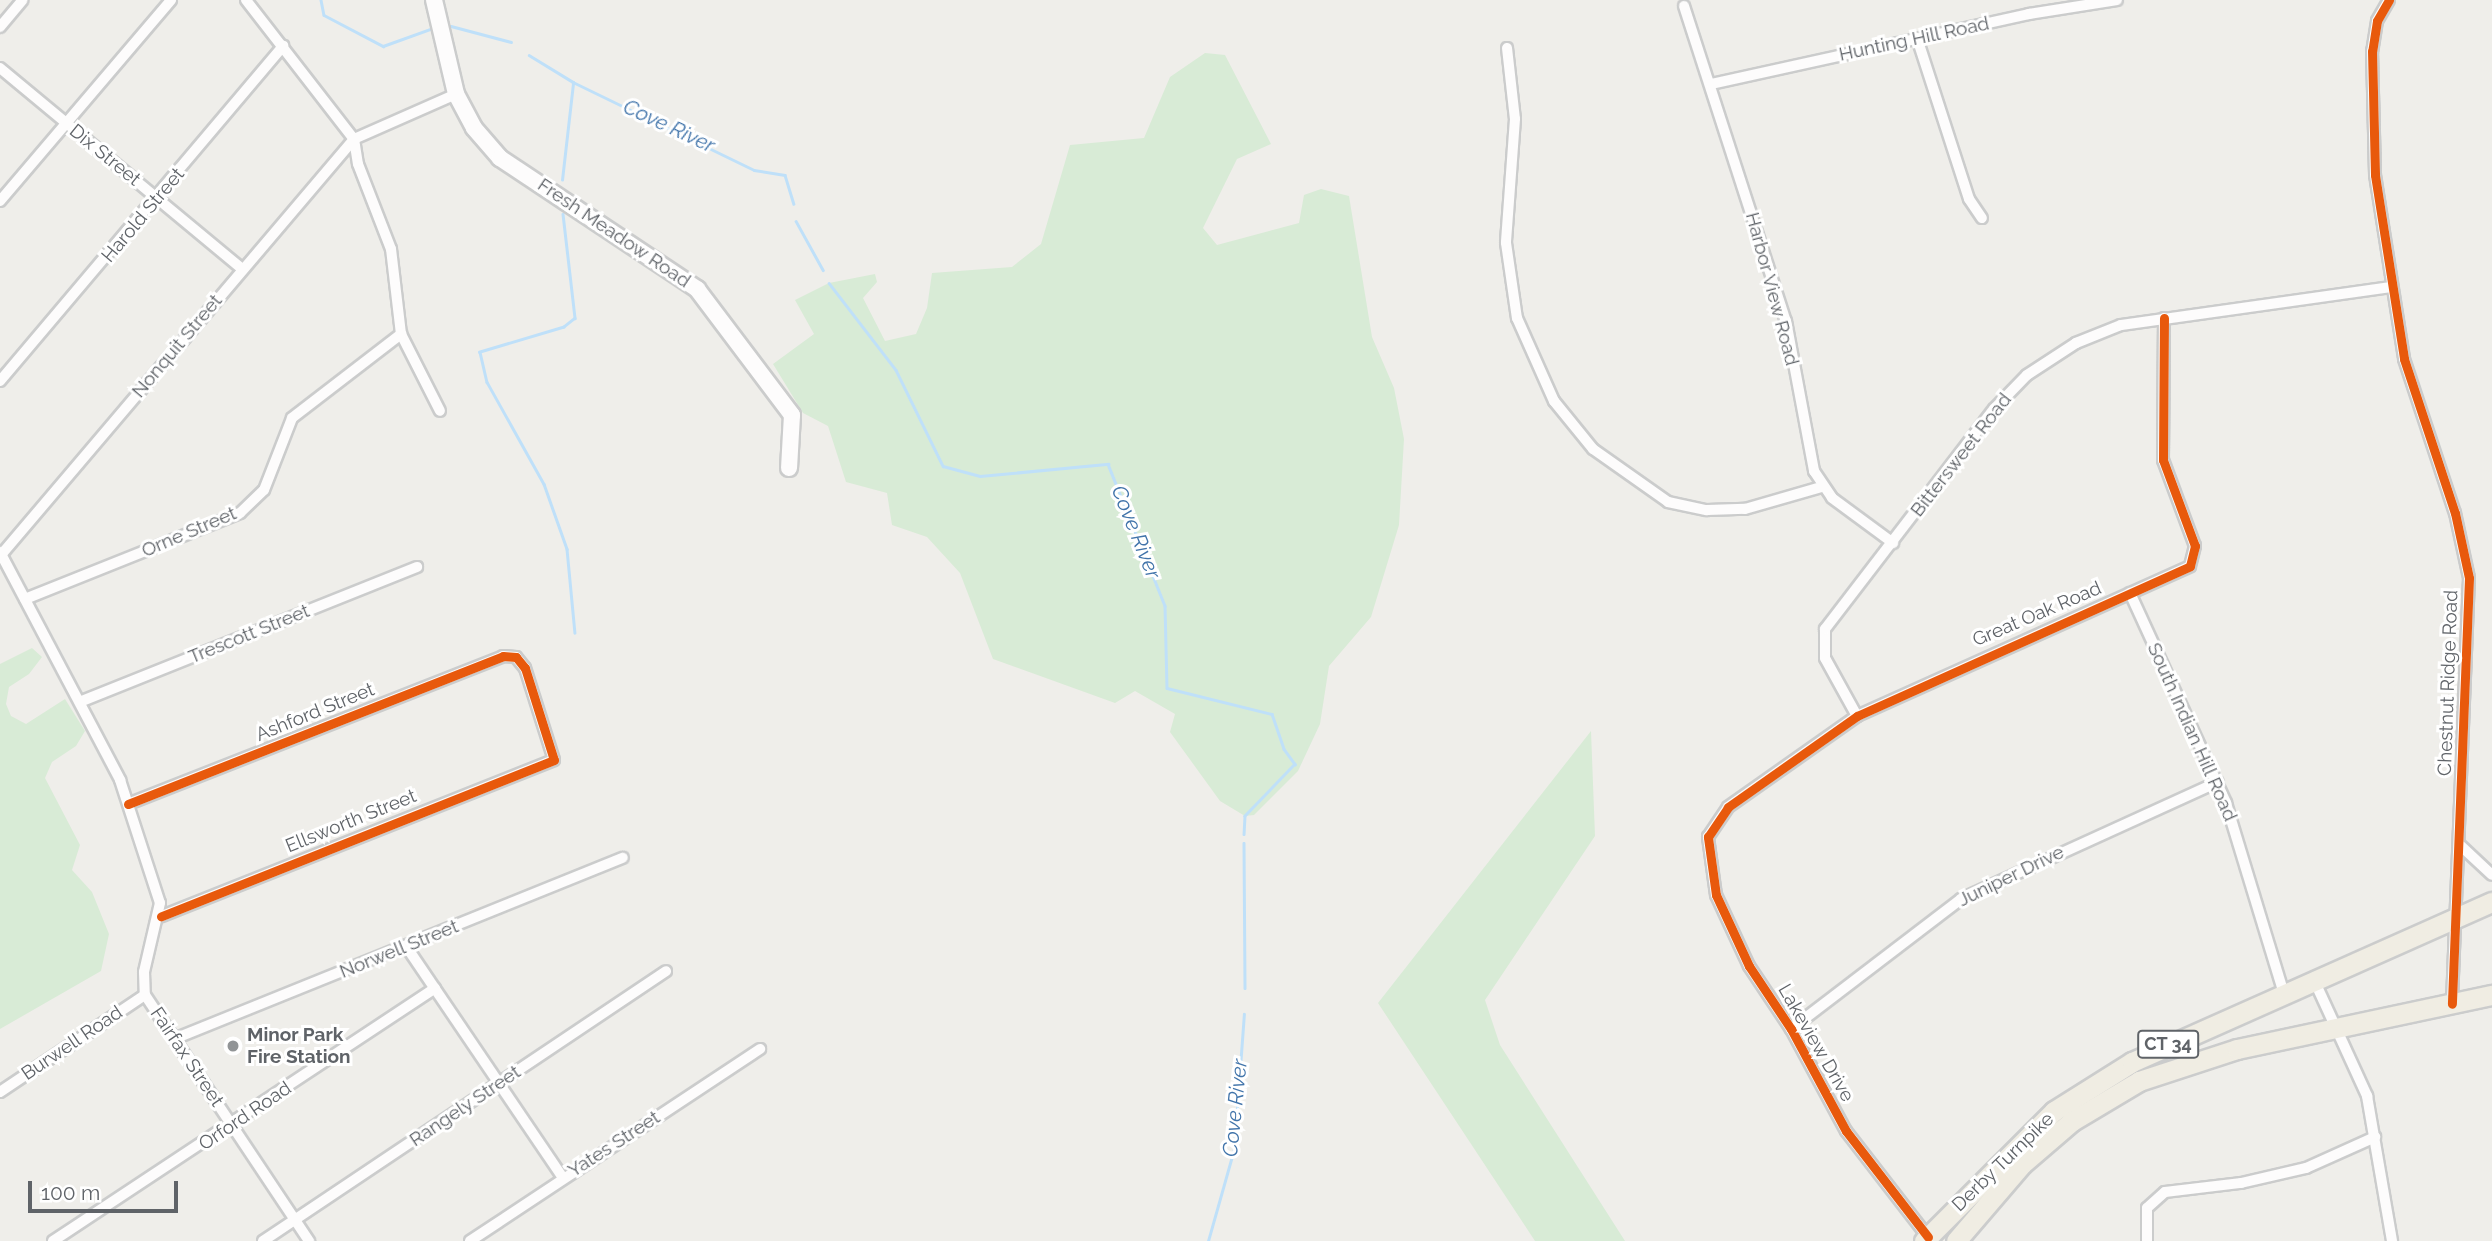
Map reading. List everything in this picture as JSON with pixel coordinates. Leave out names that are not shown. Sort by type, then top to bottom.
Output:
[{"type":"highway","name":"Derby Turnpike","points":[[1926,1239],[2054,1111],[2132,1062],[2492,902]]},
{"type":"highway","name":"Derby Turnpike","points":[[1956,1241],[2022,1164],[2072,1121],[2123,1089],[2174,1066],[2336,1027],[2492,995]]},
{"type":"street","points":[[0,27],[23,0]]},
{"type":"street","points":[[0,201],[171,0]]},
{"type":"street","points":[[246,0],[354,139],[393,258],[401,334],[440,411]]},
{"type":"street","name":"Fresh Meadow Road","points":[[434,0],[456,94],[474,128],[500,158],[697,289],[710,303],[792,415],[789,468]]},
{"type":"street","name":"Hunting Hill Road","points":[[1711,84],[1917,38],[2117,0]]},
{"type":"street","name":"Chestnut Ridge Road","points":[[2389,0],[2375,32],[2370,106],[2391,287],[2410,383],[2468,566],[2461,846],[2452,1004]]},
{"type":"street","name":"Harbor View Road","points":[[1684,6],[1786,321],[1814,471],[1821,487]]},
{"type":"street","points":[[1917,38],[1969,199],[1982,218]]},
{"type":"street","name":"Harold Street","points":[[0,381],[158,199],[283,46]]},
{"type":"street","points":[[1507,48],[1515,119],[1506,243],[1517,318],[1553,401],[1593,449],[1668,502],[1707,510],[1745,509],[1821,487],[1893,543]]},
{"type":"street","name":"Dix Street","points":[[0,68],[242,269]]},
{"type":"street","points":[[354,139],[456,94]]},
{"type":"street","name":"Nonquit Street","points":[[1,553],[354,139]]},
{"type":"street","name":"Bittersweet Road","points":[[1857,716],[1828,666],[1823,637],[1994,409],[2027,375],[2103,331],[2164,318],[2391,287]]},
{"type":"street","name":"Great Oak Road","points":[[1707,850],[1710,830],[1722,812],[1857,716],[1926,680],[2187,568],[2196,554],[2164,468],[2164,318]]},
{"type":"street","name":"Orne Street","points":[[25,599],[240,513],[264,490],[292,418],[401,334]]},
{"type":"street","points":[[1,553],[112,756],[161,916]]},
{"type":"street","name":"Trescott Street","points":[[82,701],[417,567]]},
{"type":"street","name":"South Indian Hill Road","points":[[2130,593],[2218,782],[2284,994]]},
{"type":"street","name":"Ashford Street","points":[[128,804],[503,656],[516,657],[554,760]]},
{"type":"street","name":"Ellsworth Street","points":[[161,916],[554,760]]},
{"type":"street","name":"Juniper Drive","points":[[1791,1029],[1961,899],[2218,782]]},
{"type":"street","points":[[2461,846],[2492,875]]},
{"type":"street","name":"Lakeview Drive","points":[[1707,850],[1723,912],[1749,966],[1791,1029],[1846,1131],[1926,1239]]},
{"type":"street","name":"Norwell Street","points":[[174,1039],[623,858]]},
{"type":"street","name":"Fairfax Street","points":[[161,916],[144,972],[145,995],[309,1241]]},
{"type":"street","points":[[407,946],[501,1082],[562,1178]]},
{"type":"street","name":"Rangely Street","points":[[263,1241],[666,971]]},
{"type":"street","points":[[2314,980],[2367,1096],[2392,1241]]},
{"type":"street","name":"Orford Road","points":[[53,1241],[435,988]]},
{"type":"street","name":"Burwell Road","points":[[0,1092],[145,995]]},
{"type":"street","name":"Yates Street","points":[[470,1241],[760,1049]]},
{"type":"street","points":[[2147,1241],[2147,1208],[2165,1192],[2241,1184],[2305,1168],[2375,1137]]},
{"type":"green space","points":[[1205,53],[1225,55],[1271,144],[1237,159],[1203,228],[1217,245],[1299,223],[1304,195],[1321,189],[1349,196],[1372,337],[1394,388],[1404,439],[1399,525],[1371,617],[1329,666],[1320,724],[1298,771],[1254,815],[1245,816],[1220,801],[1170,732],[1175,714],[1135,691],[1115,703],[993,659],[960,573],[927,537],[892,525],[887,493],[846,482],[828,426],[803,413],[773,364],[814,334],[795,300],[829,283],[875,274],[877,282],[863,298],[885,341],[916,334],[927,308],[932,273],[1012,267],[1041,244],[1070,145],[1144,138],[1170,77]]},
{"type":"green space","points":[[32,648],[42,657],[29,674],[9,687],[6,704],[11,716],[26,724],[65,699],[85,731],[76,746],[52,762],[45,778],[80,845],[72,870],[92,892],[109,934],[101,971],[0,1029],[0,664]]},
{"type":"green space","points":[[1591,731],[1595,836],[1485,1000],[1500,1045],[1625,1241],[1535,1241],[1378,1003]]},
{"type":"waterway","name":"Cove River","points":[[321,0],[324,15],[383,46],[433,28]]},
{"type":"waterway","name":"Cove River","points":[[451,26],[511,42]]},
{"type":"waterway","name":"Cove River","points":[[529,55],[573,82],[754,170],[785,175],[794,204]]},
{"type":"waterway","points":[[562,180],[573,83]]},
{"type":"waterway","points":[[563,214],[575,318],[564,327],[480,352],[487,382],[544,484],[567,549],[575,633]]},
{"type":"waterway","name":"Cove River","points":[[796,221],[823,270]]},
{"type":"waterway","name":"Cove River","points":[[829,283],[896,370],[943,466],[980,476],[1108,464],[1165,606],[1167,688],[1272,714],[1284,749],[1295,764],[1245,816],[1244,834]]},
{"type":"waterway","name":"Cove River","points":[[1244,843],[1245,988]]},
{"type":"waterway","name":"Cove River","points":[[1208,1241],[1234,1149],[1244,1014]]},
{"type":"cycle path","points":[[2389,0],[2377,21],[2372,51],[2375,175],[2404,359],[2455,513],[2469,578],[2452,1004]]},
{"type":"cycle path","points":[[1928,1237],[1846,1131],[1791,1029],[1749,966],[1716,895],[1708,837],[1728,807],[1857,716],[2190,566],[2195,546],[2163,460],[2164,318]]},
{"type":"cycle path","points":[[128,804],[503,656],[516,657],[525,668],[554,760],[161,916]]},
{"type":"place","name":"Minor Park Fire Station","points":[[233,1046]]}]
